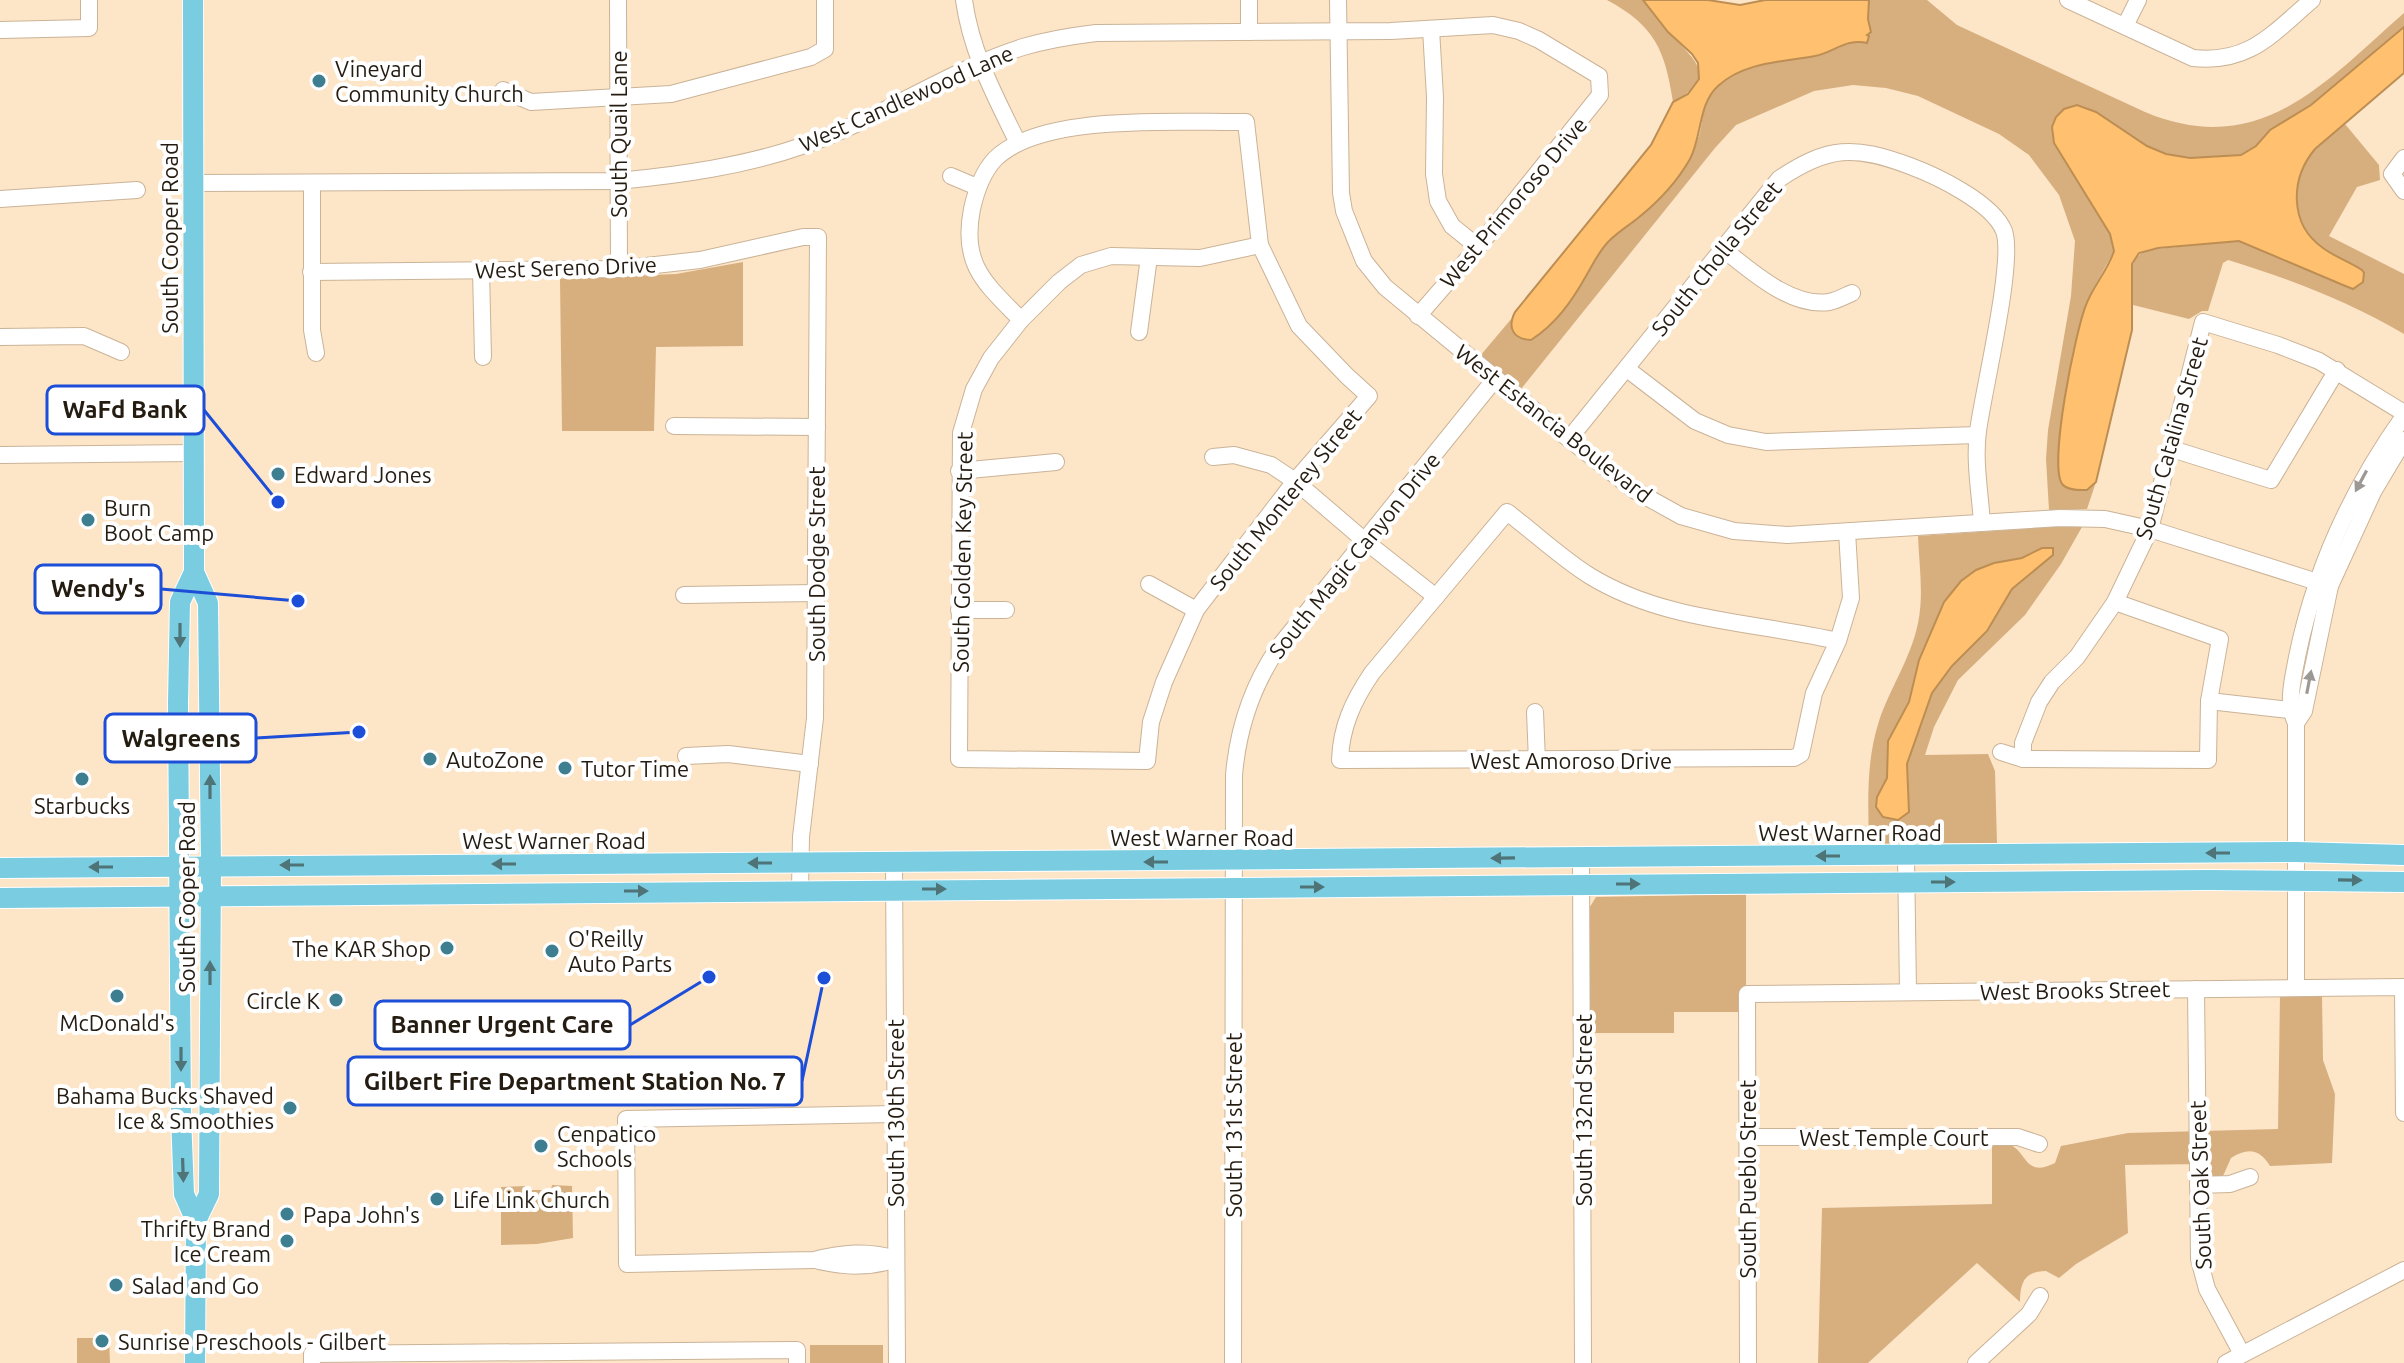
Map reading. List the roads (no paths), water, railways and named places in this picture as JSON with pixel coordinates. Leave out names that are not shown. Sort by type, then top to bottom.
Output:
[{"type":"main road","name":"South Cooper Road","points":[[193,0],[194,572],[208,603],[211,865],[209,1194],[196,1221]]},
{"type":"main road","name":"South Cooper Road","points":[[194,572],[180,602],[179,866],[184,1194],[196,1221],[195,1363]]},
{"type":"main road","name":"West Warner Road","points":[[0,868],[2296,852],[2404,855]]},
{"type":"main road","points":[[582,864],[587,892]]},
{"type":"main road","points":[[0,898],[2296,879],[2404,882]]},
{"type":"street","points":[[0,30],[89,28],[89,0]]},
{"type":"street","name":"South Quail Lane","points":[[618,0],[619,269]]},
{"type":"street","points":[[503,90],[531,102],[671,94],[811,57],[825,49],[825,0]]},
{"type":"street","points":[[964,0],[980,65],[1018,143],[995,160],[977,187],[971,214],[970,246],[980,278],[1021,320],[1081,265],[1111,256],[1200,258],[1260,245]]},
{"type":"street","points":[[1249,0],[1249,32]]},
{"type":"street","name":"West Estancia Boulevard","points":[[1338,0],[1339,175],[1344,211],[1364,261],[1385,287],[1418,316],[1634,490],[1681,516],[1721,528],[1761,534],[2105,519],[2150,529],[2323,584]]},
{"type":"street","points":[[2068,0],[2193,58],[2226,59],[2248,51],[2312,0]]},
{"type":"street","points":[[2125,26],[2138,0]]},
{"type":"street","name":"West Candlewood Lane","points":[[193,183],[618,181],[707,170],[804,145],[848,128],[1020,48],[1096,33],[1338,32],[1493,25],[1519,31],[1588,69],[1599,76],[1601,85]]},
{"type":"street","points":[[1431,29],[1435,97],[1434,174],[1438,201],[1452,226],[1478,247]]},
{"type":"street","name":"West Primoroso Drive","points":[[1418,316],[1598,99],[1601,85]]},
{"type":"street","name":"South Monterey Street","points":[[1018,143],[1070,128],[1115,123],[1246,122],[1260,245],[1299,326],[1369,396],[1295,481],[1196,610],[1164,682],[1151,722],[1147,761]]},
{"type":"street","name":"South Cholla Street","points":[[1569,439],[1779,179],[1807,161],[1844,151],[1878,154],[1924,172],[1987,209],[2004,231],[2006,257],[1977,435]]},
{"type":"street","points":[[2404,158],[2392,174],[2404,191]]},
{"type":"street","points":[[951,176],[977,187]]},
{"type":"street","points":[[312,184],[312,330],[316,353]]},
{"type":"street","points":[[0,199],[137,190]]},
{"type":"street","name":"West Sereno Drive","points":[[311,272],[619,269],[700,260],[803,237],[818,237]]},
{"type":"street","name":"South Dodge Street","points":[[800,890],[803,812],[815,718],[818,237]]},
{"type":"street","points":[[1723,249],[1772,286],[1802,299],[1829,303],[1852,293]]},
{"type":"street","points":[[1139,332],[1149,257]]},
{"type":"street","points":[[481,270],[483,357]]},
{"type":"street","name":"South Golden Key Street","points":[[1021,320],[991,358],[974,389],[961,433],[959,759],[1147,761]]},
{"type":"street","name":"South Catalina Street","points":[[2023,759],[2023,743],[2039,702],[2052,682],[2077,657],[2115,602],[2150,529],[2203,322],[2297,351],[2337,370]]},
{"type":"street","points":[[0,337],[84,336],[121,352]]},
{"type":"street","points":[[1627,369],[1695,421],[1728,435],[1766,442],[1977,435],[1982,523]]},
{"type":"street","points":[[2172,449],[2271,480],[2337,370],[2404,414],[2364,475],[2323,584],[2297,715],[2296,987]]},
{"type":"street","name":"South Magic Canyon Drive","points":[[1234,887],[1236,755],[1251,697],[1263,670],[1495,379]]},
{"type":"street","points":[[674,426],[817,427]]},
{"type":"street","points":[[2323,584],[2404,440]]},
{"type":"street","points":[[0,455],[193,453]]},
{"type":"street","points":[[1213,457],[1234,455],[1271,465],[1295,481],[1436,597],[1507,512],[1591,576],[1634,595],[1718,622],[1779,629],[1838,641],[1851,598],[1847,532]]},
{"type":"street","points":[[959,471],[1056,462]]},
{"type":"street","points":[[1149,584],[1196,610]]},
{"type":"street","points":[[684,595],[817,593]]},
{"type":"street","name":"West Amoroso Drive","points":[[1436,597],[1359,693],[1341,737],[1340,760],[1794,758],[1801,754],[1814,693],[1838,641]]},
{"type":"street","points":[[2001,752],[2023,759],[2208,760],[2209,701],[2220,639],[2115,602]]},
{"type":"street","points":[[959,610],[1006,610]]},
{"type":"street","points":[[2209,701],[2297,715]]},
{"type":"street","points":[[1535,712],[1537,761]]},
{"type":"street","points":[[686,756],[728,754],[810,764]]},
{"type":"street","points":[[1906,856],[1908,991]]},
{"type":"street","name":"South 132nd Street","points":[[1581,858],[1583,1363]]},
{"type":"street","name":"South 130th Street","points":[[894,863],[897,1363]]},
{"type":"street","name":"South 131st Street","points":[[1233,1363],[1234,887]]},
{"type":"street","points":[[2403,987],[2404,1113]]},
{"type":"street","name":"West Brooks Street","points":[[1747,994],[2403,987]]},
{"type":"street","name":"South Oak Street","points":[[2196,989],[2201,1272],[2242,1354]]},
{"type":"street","name":"South Pueblo Street","points":[[1747,994],[1748,1363]]},
{"type":"street","points":[[895,1114],[626,1119],[627,1264],[814,1260],[840,1253],[879,1253],[896,1259]]},
{"type":"street","name":"West Temple Court","points":[[1748,1137],[1992,1136],[2018,1137],[2039,1144]]},
{"type":"street","points":[[2198,1185],[2230,1184],[2250,1177]]},
{"type":"street","points":[[2226,1363],[2404,1270]]},
{"type":"street","points":[[1976,1363],[2029,1314],[2040,1296]]},
{"type":"street","points":[[312,1359],[797,1356]]},
{"type":"place","name":"Vineyard Community Church","points":[[319,81]]},
{"type":"place","name":"Edward Jones","points":[[278,474]]},
{"type":"place","name":"WaFd Bank","points":[[278,502]]},
{"type":"place","name":"Burn Boot Camp","points":[[88,520]]},
{"type":"place","name":"Wendy's","points":[[298,601]]},
{"type":"place","name":"Walgreens","points":[[359,732]]},
{"type":"place","name":"AutoZone","points":[[430,759]]},
{"type":"place","name":"Tutor Time","points":[[565,768]]},
{"type":"place","name":"Starbucks","points":[[82,779]]},
{"type":"place","name":"The KAR Shop","points":[[447,948]]},
{"type":"place","name":"O'Reilly Auto Parts","points":[[552,951]]},
{"type":"place","name":"Banner Urgent Care","points":[[709,977]]},
{"type":"place","name":"Gilbert Fire Department Station No. 7","points":[[824,978]]},
{"type":"place","name":"McDonald's","points":[[117,996]]},
{"type":"place","name":"Circle K","points":[[336,1000]]},
{"type":"place","name":"Bahama Bucks Shaved Ice & Smoothies","points":[[290,1108]]},
{"type":"place","name":"Cenpatico Schools","points":[[541,1146]]},
{"type":"place","name":"Life Link Church","points":[[437,1199]]},
{"type":"place","name":"Papa John's","points":[[287,1214]]},
{"type":"place","name":"Thrifty Brand Ice Cream","points":[[287,1241]]},
{"type":"place","name":"Salad and Go","points":[[116,1285]]},
{"type":"place","name":"Sunrise Preschools - Gilbert","points":[[102,1341]]}]
